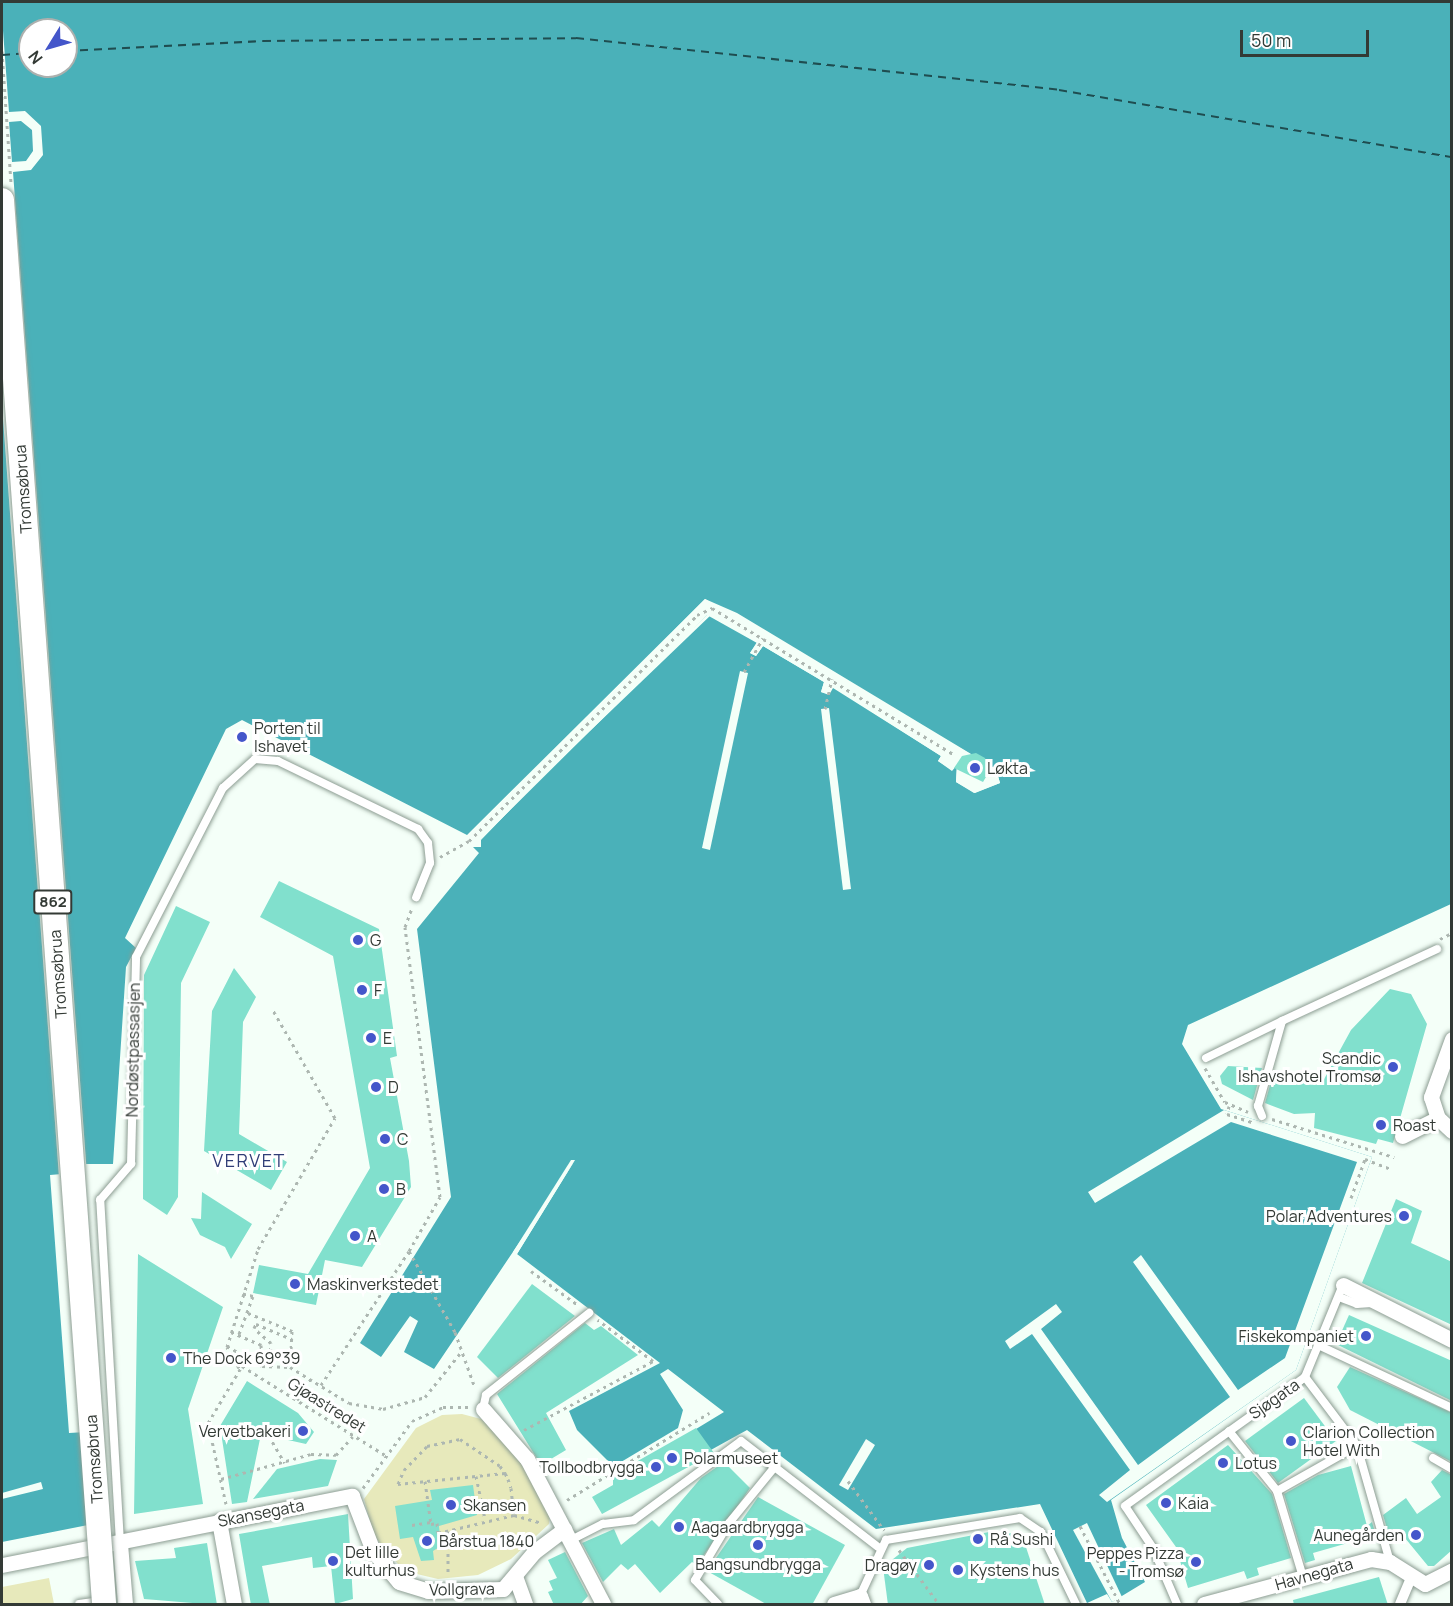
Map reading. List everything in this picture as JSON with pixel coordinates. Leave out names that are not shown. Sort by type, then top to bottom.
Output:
[{"type":"main road","name":"Tromsøbrua","points":[[2,200],[118,1602]]},
{"type":"street","points":[[1449,1042],[1432,1090],[1438,1118],[1452,1131]]},
{"type":"street","points":[[1400,1141],[1438,1118]]},
{"type":"street","points":[[1341,1291],[1452,1340]]},
{"type":"street","points":[[483,1409],[512,1437],[554,1508],[603,1605]]},
{"type":"street","name":"Skansegata","points":[[2,1565],[120,1544],[224,1520],[352,1496]]},
{"type":"street","name":"Vollgrava","points":[[352,1496],[373,1551],[399,1582],[449,1592],[503,1589],[515,1576],[567,1535]]},
{"type":"street","points":[[224,1520],[234,1605]]},
{"type":"street","points":[[118,1602],[120,1544]]},
{"type":"street","name":"Havnegata","points":[[1204,1605],[1371,1559],[1390,1562]]},
{"type":"street","points":[[1390,1562],[1410,1580],[1429,1584],[1452,1570]]},
{"type":"street","points":[[515,1576],[525,1605]]},
{"type":"street","points":[[1400,1605],[1410,1580]]},
{"type":"street","points":[[834,1605],[861,1600]]},
{"type":"lane","name":"Nordøstpassasjen","points":[[120,1544],[100,1200],[131,1164],[136,957],[223,789],[255,759],[278,760],[418,829],[428,843],[429,858]]},
{"type":"lane","points":[[416,897],[429,858]]},
{"type":"lane","points":[[1206,1058],[1437,949]]},
{"type":"lane","points":[[1262,1116],[1258,1106],[1282,1021]]},
{"type":"lane","points":[[1305,1377],[1341,1291]]},
{"type":"lane","points":[[483,1409],[486,1395],[535,1361],[589,1313]]},
{"type":"lane","points":[[1318,1345],[1450,1407]]},
{"type":"lane","name":"Sjøgata","points":[[1177,1605],[1153,1548],[1125,1506],[1305,1377],[1357,1446],[1390,1562]]},
{"type":"lane","points":[[1230,1431],[1277,1491],[1303,1577]]},
{"type":"lane","points":[[567,1535],[603,1524],[634,1520],[741,1441],[773,1469],[878,1547]]},
{"type":"lane","points":[[1277,1491],[1357,1446]]},
{"type":"lane","points":[[1433,1458],[1452,1469]]},
{"type":"lane","points":[[718,1605],[695,1580],[729,1523],[773,1469]]},
{"type":"lane","points":[[861,1600],[878,1547],[886,1540],[934,1528],[1027,1518],[1041,1532],[1076,1605]]},
{"type":"lane","points":[[78,1605],[118,1602]]},
{"type":"path","points":[[429,858],[452,856],[469,841],[703,610],[712,608],[955,755]]},
{"type":"path","points":[[744,672],[763,638]]},
{"type":"path","points":[[825,709],[832,679]]},
{"type":"path","points":[[321,1385],[409,1251],[440,1197],[405,927],[416,897]]},
{"type":"path","points":[[1439,939],[1452,933]]},
{"type":"path","points":[[224,1520],[220,1479],[208,1423],[239,1368],[227,1346],[241,1293],[258,1249],[335,1118],[273,1010]]},
{"type":"path","points":[[1206,1058],[1212,1084],[1229,1106],[1394,1157]]},
{"type":"path","points":[[1229,1106],[1227,1114],[1258,1124]]},
{"type":"path","points":[[1352,1198],[1365,1159],[1389,1168]]},
{"type":"path","points":[[352,1496],[371,1483],[412,1421],[428,1412],[456,1406],[483,1409],[455,1332],[409,1251]]},
{"type":"path","points":[[512,1437],[653,1361],[531,1271]]},
{"type":"path","points":[[239,1334],[249,1313],[253,1296],[241,1293]]},
{"type":"path","points":[[249,1313],[292,1330],[290,1367]]},
{"type":"path","points":[[270,1366],[271,1343],[254,1328],[256,1324],[292,1339]]},
{"type":"path","points":[[231,1332],[261,1345],[262,1366]]},
{"type":"path","points":[[227,1346],[262,1366],[290,1367],[349,1403],[394,1407],[425,1397],[462,1351]]},
{"type":"path","name":"Gjøastredet","points":[[239,1368],[297,1400],[388,1457]]},
{"type":"path","points":[[297,1400],[311,1379]]},
{"type":"path","points":[[554,1508],[709,1413]]},
{"type":"path","points":[[265,1429],[285,1463]]},
{"type":"path","points":[[220,1479],[311,1454],[336,1455],[353,1436]]},
{"type":"path","points":[[505,1473],[398,1485],[412,1459],[445,1439],[479,1448],[505,1473],[514,1515]]},
{"type":"path","points":[[476,1476],[485,1520]]},
{"type":"path","points":[[425,1482],[431,1522]]},
{"type":"path","points":[[412,1525],[437,1523],[438,1533],[485,1520],[514,1515],[567,1535]]},
{"type":"path","points":[[1080,1526],[1120,1605]]},
{"type":"path","points":[[448,1531],[448,1573]]},
{"type":"green space","points":[[462,1414],[481,1419],[511,1445],[550,1515],[549,1524],[511,1559],[478,1575],[438,1579],[404,1571],[374,1536],[364,1499],[416,1428],[442,1415]]},
{"type":"green space","points":[[49,1578],[54,1604],[2,1604],[2,1587]]},
{"type":"water","points":[[2,2],[1451,2],[1451,904],[1188,1025],[1182,1044],[1221,1109],[1372,1157],[1296,1370],[1111,1500],[1122,1538],[1145,1582],[1112,1602],[1107,1594],[1087,1603],[1040,1504],[876,1529],[747,1430],[709,1451],[696,1429],[724,1412],[668,1369],[660,1374],[683,1410],[678,1428],[616,1465],[607,1460],[577,1430],[569,1411],[660,1363],[517,1254],[575,1160],[434,1369],[404,1352],[418,1321],[410,1316],[381,1357],[360,1343],[451,1197],[417,929],[479,853],[473,847],[481,847],[480,840],[707,615],[757,643],[750,653],[756,656],[763,646],[824,682],[821,692],[829,694],[833,687],[941,756],[938,761],[952,770],[957,764],[956,782],[974,793],[1000,783],[996,769],[705,599],[467,835],[242,720],[226,729],[125,938],[136,948],[126,967],[113,1164],[86,1164],[85,1172],[50,1175],[69,1433],[103,1431],[88,1525],[2,1542]]},
{"type":"pier","points":[[2,17],[9,112],[25,111],[41,126],[43,155],[31,170],[13,172],[87,1175],[59,1177],[2,405]],"holes":[[[21,121],[32,130],[33,151],[26,161],[12,162],[9,122]]]},
{"type":"pier","points":[[705,599],[737,613],[996,769],[1000,783],[975,793],[956,782],[957,765],[952,771],[938,761],[941,756],[833,688],[829,695],[821,692],[824,682],[763,646],[756,656],[750,653],[757,642],[712,614],[542,777],[481,840],[481,847],[473,847],[540,775],[711,611],[759,640],[754,652],[764,644],[826,680],[825,690],[834,685],[943,753],[942,760],[951,766],[958,761],[960,781],[974,789],[997,781],[994,771],[706,602],[468,838]]},
{"type":"pier","points":[[740,671],[748,673],[710,850],[702,848]]},
{"type":"pier","points":[[829,708],[851,889],[843,890],[821,709]]},
{"type":"pier","points":[[1224,1110],[1372,1157],[1296,1370],[1107,1502],[1099,1495],[1130,1470],[1032,1334],[1010,1349],[1005,1341],[1056,1304],[1062,1312],[1041,1329],[1138,1465],[1230,1397],[1133,1262],[1141,1255],[1238,1390],[1285,1358],[1357,1162],[1231,1122],[1095,1203],[1088,1192]]},
{"type":"pier","points":[[571,1160],[575,1160],[517,1254],[513,1252]]},
{"type":"pier","points":[[866,1439],[875,1445],[848,1490],[839,1485]]},
{"type":"pier","points":[[41,1482],[43,1489],[2,1499],[2,1493]]},
{"type":"pier","points":[[1087,1523],[1122,1597],[1112,1602],[1073,1530]]},
{"type":"building","name":"Løkta","points":[[976,753],[985,758],[989,772],[983,782],[954,768],[962,756]]},
{"type":"building","points":[[279,881],[379,929],[397,1056],[390,1058],[409,1161],[411,1187],[362,1267],[325,1260],[316,1305],[253,1293],[259,1265],[308,1274],[370,1168],[333,956],[260,917]]},
{"type":"building","points":[[176,906],[210,922],[181,983],[178,1197],[167,1215],[143,1199],[144,975]]},
{"type":"building","points":[[234,968],[256,997],[243,1022],[239,1134],[287,1162],[271,1190],[204,1151],[212,1011]]},
{"type":"building","name":"Scandic Ishavshotel Tromsø","points":[[1390,989],[1411,994],[1427,1024],[1393,1143],[1378,1139],[1376,1144],[1314,1128],[1315,1113],[1294,1114],[1265,1103],[1274,1071],[1322,1083],[1351,1030]]},
{"type":"building","points":[[1228,1066],[1262,1068],[1253,1100],[1222,1084],[1220,1076]]},
{"type":"building","points":[[202,1192],[252,1224],[231,1259],[225,1247],[200,1235],[191,1218],[201,1219]]},
{"type":"building","points":[[1396,1199],[1422,1211],[1411,1243],[1452,1262],[1452,1325],[1362,1283]]},
{"type":"building","name":"The Dock 69°39","points":[[138,1254],[223,1307],[188,1409],[203,1504],[134,1514]]},
{"type":"building","points":[[532,1284],[575,1316],[498,1378],[477,1357]]},
{"type":"building","points":[[1349,1315],[1452,1361],[1452,1401],[1336,1344]]},
{"type":"building","points":[[585,1323],[594,1330],[601,1326],[638,1355],[546,1413],[566,1450],[541,1465],[497,1394]]},
{"type":"building","points":[[1350,1367],[1452,1413],[1452,1462],[1350,1410],[1337,1387]]},
{"type":"building","points":[[247,1381],[298,1413],[314,1432],[306,1444],[261,1434],[247,1502],[232,1504],[220,1426]]},
{"type":"building","points":[[1304,1398],[1336,1441],[1278,1483],[1245,1441]]},
{"type":"building","name":"Tollbodbrygga","points":[[696,1428],[714,1453],[602,1514],[592,1497],[613,1485],[613,1475]]},
{"type":"building","points":[[1228,1445],[1272,1494],[1291,1558],[1257,1568],[1259,1575],[1247,1579],[1244,1571],[1188,1588],[1176,1547],[1146,1505]]},
{"type":"building","points":[[320,1459],[337,1460],[328,1486],[253,1499],[277,1469]]},
{"type":"building","name":"Aagaardbrygga","points":[[724,1462],[750,1488],[697,1565],[692,1562],[660,1593],[635,1564],[628,1570],[621,1564],[603,1582],[582,1543],[614,1529],[621,1545],[652,1520],[659,1527],[701,1478]]},
{"type":"building","points":[[1351,1466],[1367,1526],[1372,1522],[1376,1535],[1313,1553],[1315,1560],[1305,1563],[1284,1494],[1318,1475]]},
{"type":"building","points":[[1442,1470],[1452,1475],[1452,1550],[1434,1566],[1428,1566],[1405,1538],[1399,1542],[1388,1532],[1383,1515],[1406,1498],[1417,1514],[1441,1497],[1431,1482]]},
{"type":"building","points":[[473,1485],[477,1515],[439,1526],[441,1546],[433,1551],[434,1560],[421,1561],[413,1537],[400,1539],[395,1506],[432,1500],[430,1490]]},
{"type":"building","points":[[758,1497],[845,1545],[812,1605],[768,1605],[707,1571]]},
{"type":"building","points":[[348,1514],[353,1599],[335,1604],[331,1566],[313,1568],[312,1557],[262,1566],[270,1605],[251,1605],[239,1534]]},
{"type":"building","name":"Kystens hus","points":[[994,1531],[1022,1535],[1045,1605],[888,1605],[883,1567],[907,1548]]},
{"type":"building","points":[[207,1543],[217,1605],[144,1599],[135,1561],[176,1558],[174,1548]]},
{"type":"building","points":[[565,1552],[588,1596],[580,1605],[554,1605],[548,1592],[553,1590],[549,1581],[557,1578],[548,1560]]},
{"type":"building","points":[[1379,1577],[1388,1605],[1294,1605],[1293,1600]]},
{"type":"ferry route","points":[[78,50],[263,41],[576,38],[1059,90],[1452,157]]},
{"type":"ferry route","points":[[2,55],[18,54]]},
{"type":"place","name":"Porten til Ishavet","points":[[242,737]]},
{"type":"place","name":"Løkta","points":[[975,768]]},
{"type":"place","name":"G","points":[[358,940]]},
{"type":"place","name":"F","points":[[362,990]]},
{"type":"place","name":"E","points":[[371,1038]]},
{"type":"place","name":"Scandic Ishavshotel Tromsø","points":[[1393,1067]]},
{"type":"place","name":"D","points":[[376,1087]]},
{"type":"place","name":"Roast","points":[[1381,1125]]},
{"type":"place","name":"C","points":[[385,1139]]},
{"type":"place","name":"B","points":[[384,1189]]},
{"type":"place","name":"Polar Adventures","points":[[1404,1216]]},
{"type":"place","name":"A","points":[[355,1236]]},
{"type":"place","name":"Maskinverkstedet","points":[[295,1284]]},
{"type":"place","name":"Fiskekompaniet","points":[[1366,1336]]},
{"type":"place","name":"The Dock 69°39","points":[[171,1358]]},
{"type":"place","name":"Vervetbakeri","points":[[303,1431]]},
{"type":"place","name":"Clarion Collection Hotel With","points":[[1291,1441]]},
{"type":"place","name":"Polarmuseet","points":[[672,1458]]},
{"type":"place","name":"Lotus","points":[[1223,1463]]},
{"type":"place","name":"Tollbodbrygga","points":[[656,1467]]},
{"type":"place","name":"Kaia","points":[[1166,1503]]},
{"type":"place","name":"Skansen","points":[[451,1505]]},
{"type":"place","name":"Aagaardbrygga","points":[[679,1527]]},
{"type":"place","name":"Aunegården","points":[[1416,1535]]},
{"type":"place","name":"Rå Sushi","points":[[978,1539]]},
{"type":"place","name":"Bårstua 1840","points":[[427,1541]]},
{"type":"place","name":"Bangsundbrygga","points":[[758,1545]]},
{"type":"place","name":"Det lille kulturhus","points":[[333,1561]]},
{"type":"place","name":"Peppes Pizza - Tromsø","points":[[1196,1562]]},
{"type":"place","name":"Dragøy","points":[[929,1565]]},
{"type":"place","name":"Kystens hus","points":[[958,1570]]},
{"type":"district","name":"VERVET","points":[[249,1160]]}]
